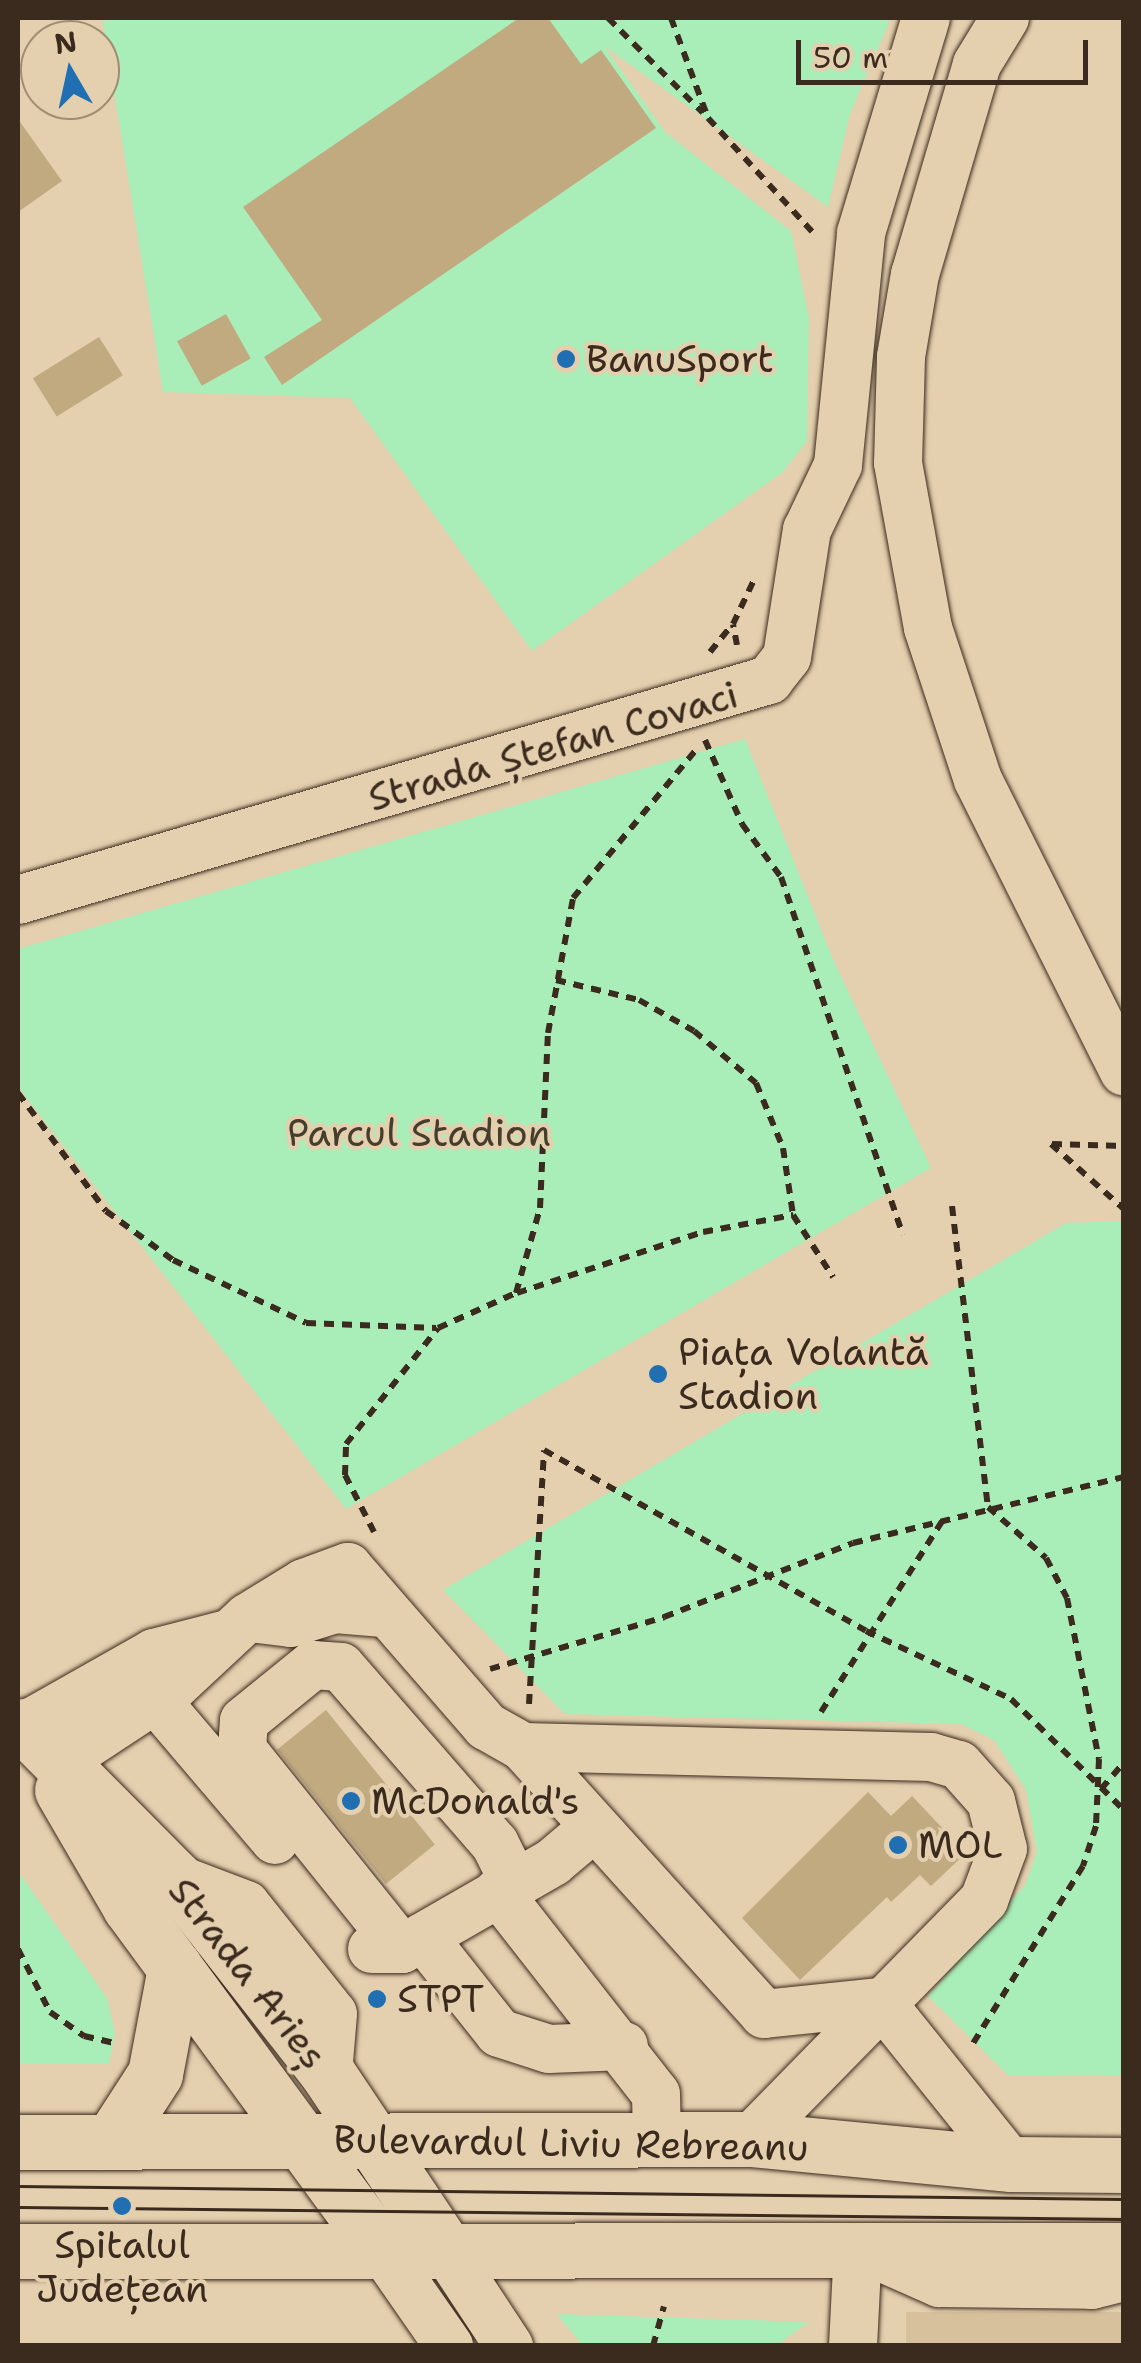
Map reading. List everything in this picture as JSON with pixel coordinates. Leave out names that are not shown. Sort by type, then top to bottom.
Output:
[{"type":"main road","name":"Strada Arieș","points":[[31,1733],[174,1878],[328,2074],[447,2252]]},
{"type":"main road","name":"Strada Arieș","points":[[31,1733],[175,1968],[383,2251]]},
{"type":"main road","points":[[111,2142],[155,2074],[175,1968]]},
{"type":"main road","name":"Bulevardul Liviu Rebreanu","points":[[18,2142],[750,2138],[1011,2164],[1124,2166]]},
{"type":"main road","points":[[18,2251],[447,2252],[858,2247],[1124,2250]]},
{"type":"street","name":"Strada Ștefan Covaci","points":[[18,900],[715,719],[769,680],[796,627],[806,530],[838,465],[861,233],[926,18]]},
{"type":"street","points":[[1006,18],[977,64],[920,255],[903,344],[898,463],[928,628],[978,780],[1124,1071]]},
{"type":"street","points":[[31,1733],[154,1652],[235,1626],[365,1557],[384,1613],[486,1726],[523,1747],[592,1830],[764,2014],[881,2002]]},
{"type":"street","points":[[31,1733],[155,1699],[235,1626],[290,1623],[335,1609],[384,1613]]},
{"type":"street","points":[[624,2046],[550,2049],[500,2033],[412,1943],[242,1748],[244,1721],[314,1666],[341,1667],[495,1844],[506,1888],[624,2046],[656,2094],[657,2139]]},
{"type":"street","points":[[155,1699],[367,1947],[412,1943],[506,1888],[592,1830]]},
{"type":"street","points":[[523,1747],[816,1753],[959,1766],[991,1800],[1000,1830],[999,1873],[984,1900],[750,2138]]},
{"type":"street","points":[[881,2002],[1011,2164]]},
{"type":"street","points":[[852,2346],[858,2247],[939,2283],[1092,2284],[1124,2277]]},
{"type":"street","name":"Strada Arieș","points":[[383,2251],[450,2346]]},
{"type":"street","name":"Strada Arieș","points":[[447,2252],[509,2346]]},
{"type":"path","points":[[608,18],[708,118],[824,245]]},
{"type":"path","points":[[671,18],[708,118]]},
{"type":"path","points":[[516,1294],[540,1208],[556,980],[573,898],[715,719]]},
{"type":"path","points":[[715,719],[742,824],[781,877],[903,1236]]},
{"type":"path","points":[[556,980],[639,1000],[694,1031],[756,1084],[783,1148],[793,1215],[833,1277]]},
{"type":"path","points":[[18,1093],[106,1211],[173,1260],[306,1323],[438,1328],[516,1294],[703,1232],[793,1215]]},
{"type":"path","points":[[1124,1146],[1051,1144],[1124,1209]]},
{"type":"path","points":[[943,2080],[1083,1866],[1100,1790],[1086,1671],[1067,1598],[1046,1558],[988,1507],[952,1206]]},
{"type":"path","points":[[365,1557],[344,1475],[346,1444],[438,1328]]},
{"type":"path","points":[[523,1747],[535,1659],[544,1450],[866,1631],[1011,1698],[1124,1810]]},
{"type":"path","points":[[444,1679],[535,1659],[664,1617],[764,1572],[988,1507],[1124,1478]]},
{"type":"path","points":[[816,1753],[866,1631],[943,1520]]},
{"type":"path","points":[[1100,1790],[1124,1763]]},
{"type":"path","points":[[18,1949],[50,2012],[84,2036],[126,2045]]},
{"type":"path","points":[[654,2346],[664,2306]]},
{"type":"shaded area","points":[[906,2312],[1123,2312],[1123,2346],[906,2346]]},
{"type":"green space","name":"BanuSport","points":[[891,18],[850,114],[828,207],[604,46],[665,132],[791,231],[809,319],[807,441],[783,472],[532,651],[350,398],[163,392],[119,120],[120,20],[102,20]]},
{"type":"green space","name":"Parcul Stadion","points":[[745,739],[832,957],[931,1168],[346,1509],[18,1087],[18,949]]},
{"type":"green space","points":[[1123,1221],[1123,2075],[1009,2076],[928,1996],[1025,1885],[1037,1852],[1026,1790],[994,1740],[961,1724],[565,1714],[443,1590],[1066,1223]]},
{"type":"green space","points":[[18,1871],[107,1998],[115,2033],[109,2064],[18,2064]]},
{"type":"green space","points":[[557,2314],[809,2322],[777,2345],[583,2346]]},
{"type":"building","points":[[519,18],[548,18],[581,64],[601,50],[656,128],[282,385],[264,357],[322,320],[243,207]]},
{"type":"building","points":[[18,119],[62,181],[18,212]]},
{"type":"building","points":[[226,314],[251,359],[202,386],[177,341]]},
{"type":"building","points":[[99,337],[123,375],[57,416],[33,378]]},
{"type":"building","name":"McDonald's","points":[[326,1710],[435,1844],[386,1884],[277,1750]]},
{"type":"building","points":[[868,1792],[891,1816],[912,1796],[966,1853],[931,1886],[920,1875],[891,1902],[887,1897],[800,1980],[742,1918]]},
{"type":"tram line","points":[[18,2186],[1124,2199]]},
{"type":"tram line","points":[[18,2207],[1124,2219]]},
{"type":"place","name":"BanuSport","points":[[566,359]]},
{"type":"place","name":"Piața Volantă Stadion","points":[[658,1374]]},
{"type":"place","name":"McDonald's","points":[[351,1801]]},
{"type":"place","name":"MOL","points":[[898,1845]]},
{"type":"place","name":"STPT","points":[[377,1999]]},
{"type":"place","name":"Spitalul Județean","points":[[122,2206]]}]
